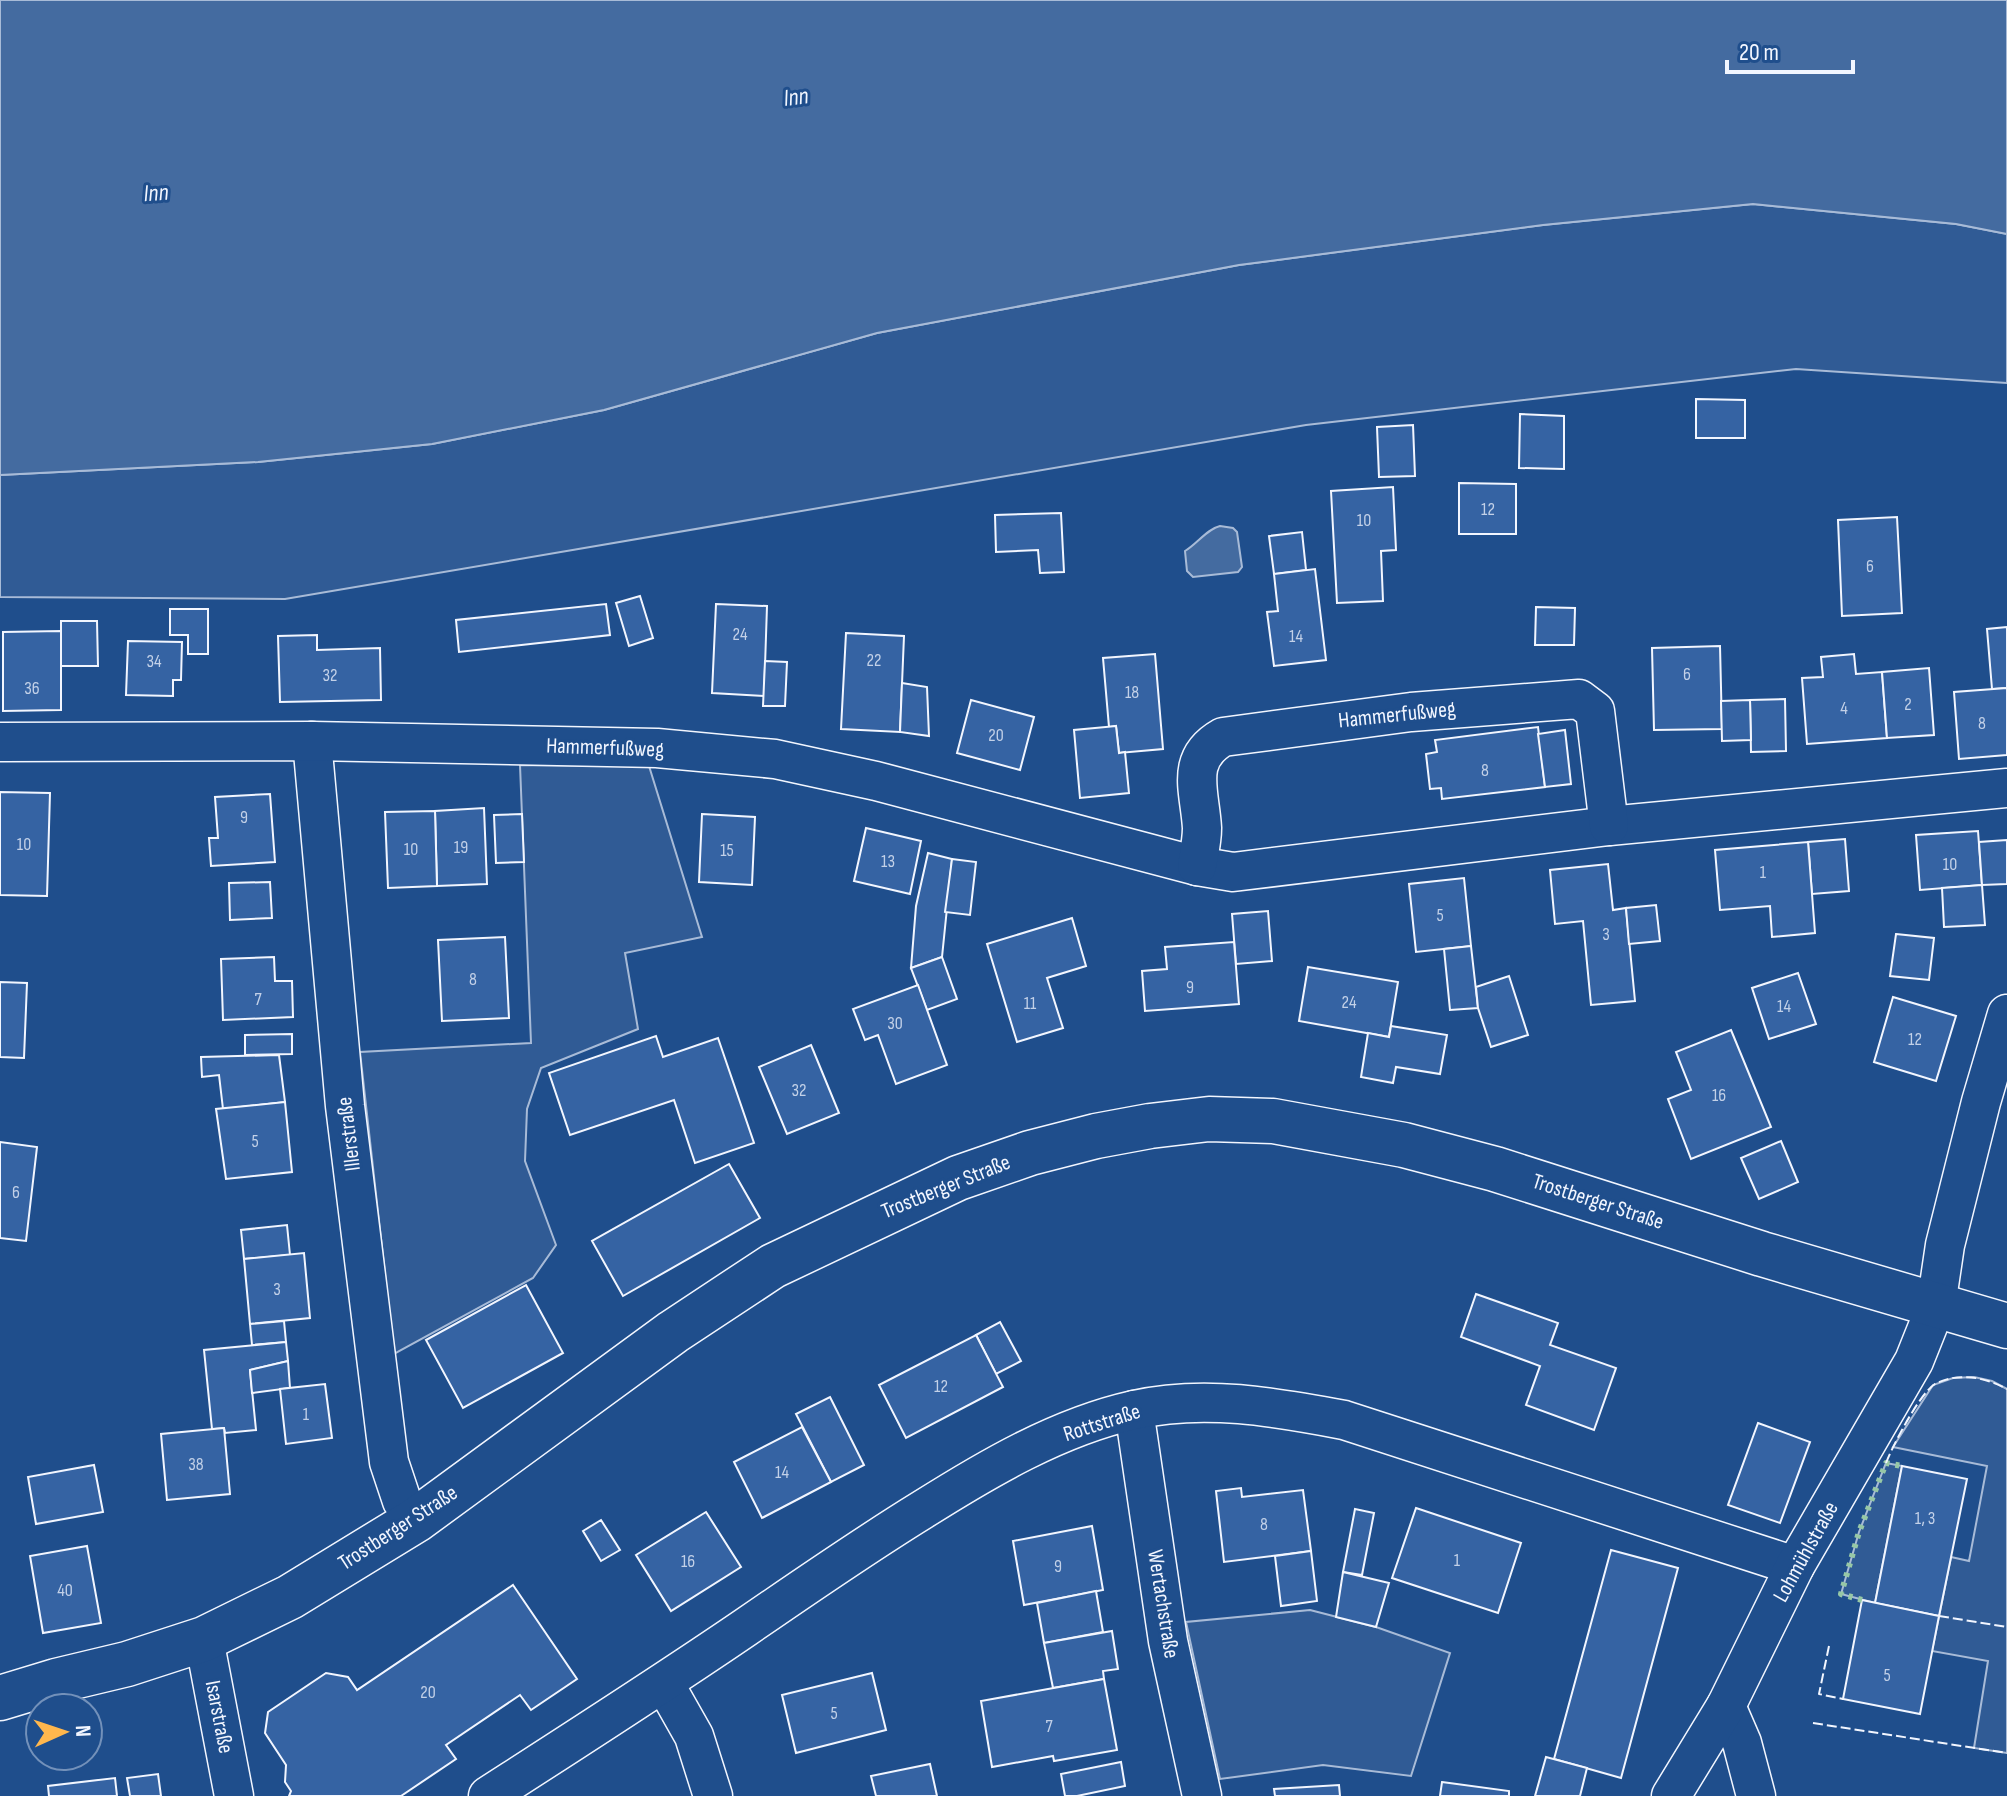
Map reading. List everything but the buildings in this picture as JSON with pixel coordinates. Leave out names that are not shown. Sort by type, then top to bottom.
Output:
[{"type":"main road","name":"Trostberger Straße","points":[[0,1698],[127,1664],[204,1639],[290,1597],[416,1520],[673,1332],[773,1266],[958,1178],[1030,1153],[1096,1136],[1177,1121],[1209,1119],[1273,1121],[1404,1145],[1495,1169],[1936,1306],[2004,1320]]},
{"type":"main road","name":"Trostberger Straße","points":[[0,1687],[56,1681]]},
{"type":"street","name":"Hammerfußweg","points":[[1197,866],[1202,832],[1197,761],[1208,745],[1223,737],[1411,712],[1579,699],[1595,711],[1609,826]]},
{"type":"street","name":"Hammerfußweg","points":[[0,742],[312,741],[657,748],[775,759],[876,781],[1197,866],[1233,872],[1609,826],[2007,788]]},
{"type":"street","name":"Illerstraße","points":[[312,741],[345,1106],[389,1462],[402,1501],[416,1520]]},
{"type":"street","points":[[1936,1306],[1945,1245],[2007,1014]]},
{"type":"street","name":"Lohmühlstraße","points":[[1671,1796],[1726,1706],[1795,1566],[1914,1361],[1936,1306]]},
{"type":"street","name":"Rottstraße","points":[[488,1796],[664,1683],[849,1555],[972,1479],[1045,1442],[1134,1410],[1228,1403],[1281,1408],[1344,1420],[1795,1566]]},
{"type":"street","name":"Wertachstraße","points":[[1134,1410],[1168,1641],[1202,1796]]},
{"type":"street","name":"Isarstraße","points":[[204,1639],[234,1796]]},
{"type":"street","points":[[664,1683],[694,1736],[713,1796]]},
{"type":"street","points":[[1726,1706],[1742,1743],[1756,1796]]},
{"type":"shaded area","points":[[1753,204],[1956,224],[2007,234],[2007,383],[1796,369],[1306,425],[285,599],[0,597],[0,475],[258,462],[432,444],[604,410],[877,333],[1239,265],[1543,225]]},
{"type":"shaded area","points":[[520,765],[649,766],[702,937],[625,953],[638,1029],[541,1068],[527,1109],[525,1161],[556,1245],[533,1278],[394,1354],[360,1052],[531,1043]]},
{"type":"shaded area","points":[[1974,1377],[2007,1389],[2007,1753],[1974,1748],[1988,1661],[1932,1651],[1951,1557],[1969,1561],[1987,1466],[1893,1447],[1933,1385],[1953,1378]]},
{"type":"shaded area","points":[[1886,1463],[1902,1466],[1875,1603],[1841,1594],[1859,1532]]},
{"type":"shaded area","points":[[1310,1610],[1376,1627],[1450,1653],[1411,1776],[1323,1765],[1220,1779],[1186,1622]]},
{"type":"water","name":"Inn","points":[[0,0],[2007,0],[2007,234],[1956,224],[1753,204],[1543,225],[1239,265],[877,333],[604,410],[432,444],[258,462],[0,475]]},
{"type":"water","points":[[1220,526],[1233,528],[1237,532],[1242,567],[1238,572],[1193,577],[1187,571],[1185,551]]},
{"type":"hedge","points":[[1862,1600],[1841,1594],[1859,1532],[1886,1463],[1902,1466]]},
{"type":"fence","points":[[1886,1463],[1915,1408],[1935,1384],[1962,1377],[1990,1381],[2007,1389]]},
{"type":"fence","points":[[1939,1616],[2007,1627]]},
{"type":"fence","points":[[1829,1646],[1819,1694],[1843,1699]]},
{"type":"fence","points":[[1813,1723],[2007,1753]]}]
